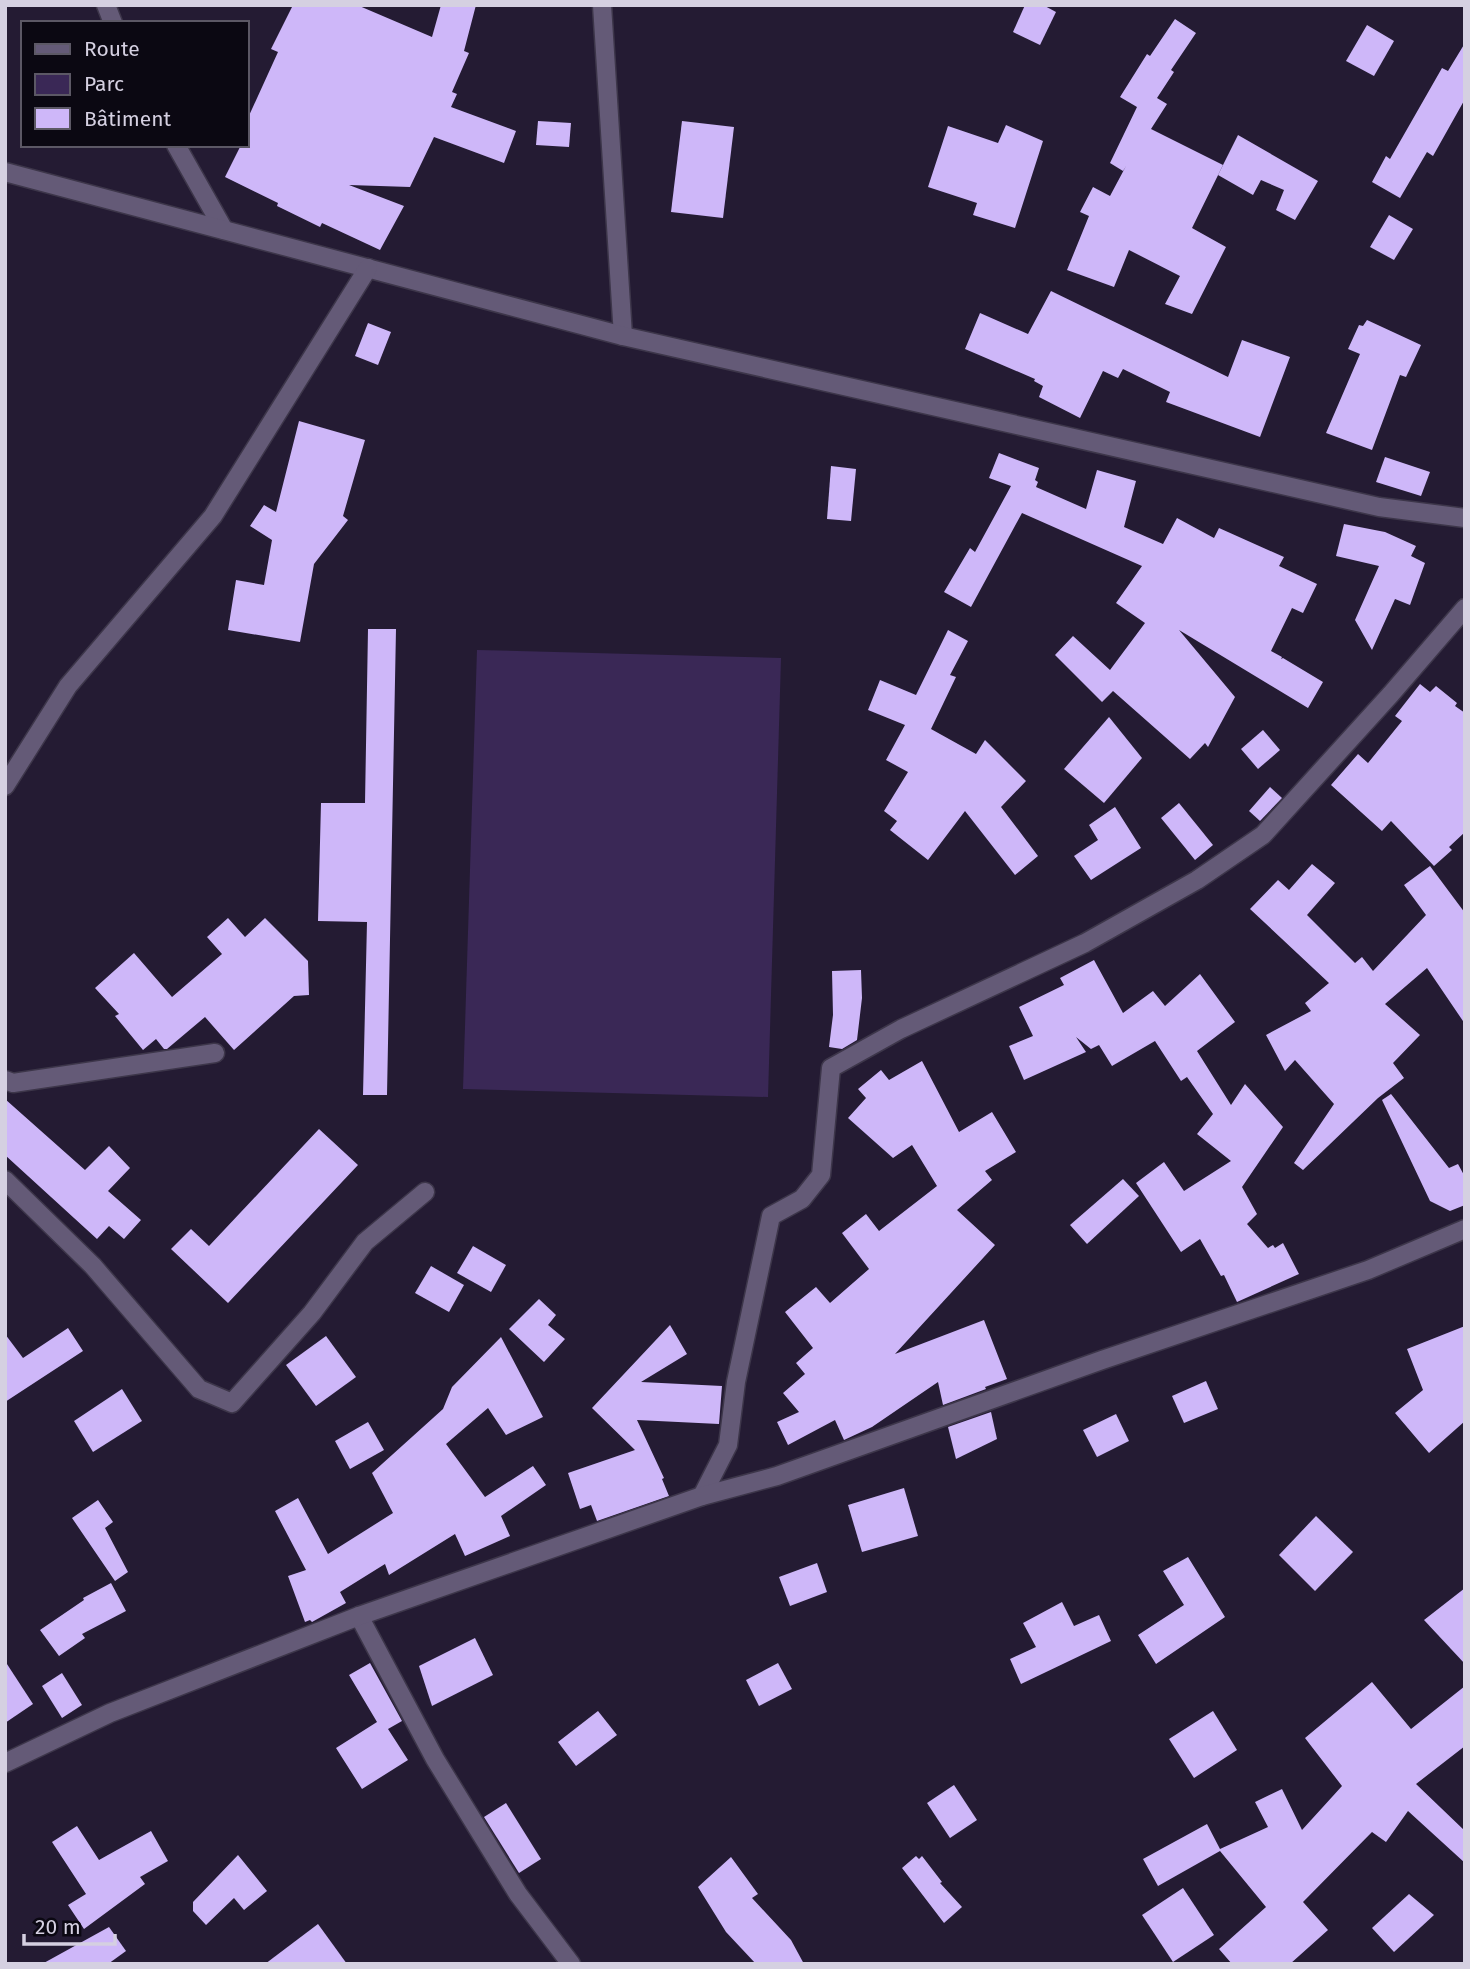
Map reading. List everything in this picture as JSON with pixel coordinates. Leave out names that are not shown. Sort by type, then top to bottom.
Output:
[{"type":"street","points":[[602,5],[622,336]]},
{"type":"street","points":[[177,147],[224,230]]},
{"type":"street","points":[[5,172],[622,336],[1379,507],[1465,518]]},
{"type":"street","points":[[5,786],[68,686],[213,516],[368,268]]},
{"type":"street","points":[[702,1496],[728,1445],[737,1382],[771,1216],[802,1199],[821,1175],[831,1068],[901,1029],[1085,943],[1197,880],[1263,835],[1391,695],[1465,608]]},
{"type":"street","points":[[8,1086],[215,1053]]},
{"type":"street","points":[[5,1180],[93,1266],[199,1389],[232,1403],[312,1312],[365,1242],[425,1192]]},
{"type":"street","points":[[5,1763],[110,1713],[359,1616],[702,1496],[777,1476],[1102,1360],[1368,1270],[1465,1229]]},
{"type":"street","points":[[359,1616],[435,1759],[518,1894],[571,1964]]},
{"type":"green space","points":[[477,650],[781,658],[768,1097],[463,1089]]},
{"type":"building","points":[[293,5],[357,5],[432,37],[441,5],[476,5],[464,51],[469,53],[452,92],[457,94],[451,107],[516,131],[504,163],[434,137],[410,187],[349,185],[404,206],[380,250],[322,223],[320,227],[277,206],[278,203],[225,177],[240,147],[248,147],[248,118],[278,52],[271,49]]},
{"type":"building","points":[[1025,5],[1043,5],[1056,12],[1040,45],[1013,32]]},
{"type":"building","points":[[1175,19],[1196,33],[1171,70],[1174,72],[1157,98],[1167,104],[1151,129],[1223,165],[1192,228],[1226,247],[1192,314],[1165,304],[1180,276],[1129,250],[1114,287],[1067,270],[1089,216],[1080,212],[1093,187],[1110,196],[1126,166],[1123,171],[1110,163],[1137,107],[1120,97],[1147,54],[1150,56]]},
{"type":"building","points":[[1367,25],[1394,41],[1374,76],[1346,61]]},
{"type":"building","points":[[1465,43],[1465,99],[1433,156],[1427,152],[1400,198],[1372,182],[1386,156],[1390,159],[1442,68],[1448,71]]},
{"type":"building","points":[[538,121],[571,123],[569,147],[536,145]]},
{"type":"building","points":[[682,121],[734,127],[723,218],[671,212]]},
{"type":"building","points":[[1006,125],[1043,141],[1015,228],[973,215],[977,203],[928,187],[948,126],[998,143]]},
{"type":"building","points":[[1238,135],[1318,181],[1295,220],[1276,210],[1284,190],[1261,180],[1253,195],[1218,175]]},
{"type":"building","points":[[1389,215],[1413,229],[1394,260],[1370,247]]},
{"type":"building","points":[[1051,291],[1228,377],[1242,340],[1290,357],[1260,437],[1166,402],[1170,392],[1123,369],[1118,378],[1103,371],[1080,418],[1039,397],[1043,386],[1034,381],[1035,379],[965,349],[980,313],[1028,334]]},
{"type":"building","points":[[1367,320],[1421,345],[1406,377],[1400,375],[1372,450],[1326,433],[1360,354],[1348,349],[1359,325],[1363,326]]},
{"type":"building","points":[[368,323],[391,332],[378,365],[355,356]]},
{"type":"building","points":[[299,421],[365,440],[343,516],[348,520],[314,564],[300,642],[228,630],[236,580],[264,585],[272,540],[250,526],[264,505],[276,512]]},
{"type":"building","points":[[999,453],[1039,468],[1036,487],[1086,509],[1097,470],[1136,481],[1124,527],[1163,544],[1177,518],[1214,538],[1219,528],[1284,557],[1279,566],[1317,584],[1303,613],[1292,608],[1271,651],[1323,682],[1308,708],[1179,630],[1235,697],[1208,747],[1205,743],[1190,759],[1113,691],[1102,702],[1055,655],[1073,636],[1110,670],[1145,623],[1116,603],[1142,566],[1022,513],[971,607],[944,592],[970,548],[975,552],[1011,486],[989,478]]},
{"type":"building","points":[[1385,457],[1430,472],[1421,496],[1376,482]]},
{"type":"building","points":[[831,466],[856,469],[851,521],[827,519]]},
{"type":"building","points":[[1344,524],[1385,532],[1416,546],[1411,556],[1425,563],[1410,605],[1395,599],[1372,650],[1355,620],[1379,566],[1336,556]]},
{"type":"building","points":[[368,629],[396,629],[387,1095],[363,1095],[367,922],[318,921],[321,803],[365,803]]},
{"type":"building","points":[[948,630],[968,641],[950,675],[956,677],[931,729],[976,754],[985,740],[1026,781],[1001,807],[1038,856],[1015,875],[965,811],[928,860],[890,830],[897,821],[884,811],[908,772],[886,760],[905,725],[868,710],[880,680],[916,695]]},
{"type":"building","points":[[1420,684],[1430,692],[1436,686],[1465,713],[1465,832],[1449,847],[1452,850],[1434,866],[1391,821],[1382,831],[1331,785],[1358,754],[1368,763],[1402,721],[1395,716]]},
{"type":"building","points":[[1109,717],[1142,758],[1104,803],[1064,769]]},
{"type":"building","points":[[1263,730],[1280,750],[1258,769],[1241,749]]},
{"type":"building","points":[[1270,787],[1282,798],[1260,821],[1249,811]]},
{"type":"building","points":[[1179,803],[1213,845],[1195,860],[1161,818]]},
{"type":"building","points":[[1115,807],[1141,848],[1091,880],[1074,856],[1098,840],[1089,825]]},
{"type":"building","points":[[1312,864],[1335,883],[1307,915],[1355,963],[1362,957],[1373,971],[1426,915],[1404,885],[1430,866],[1465,913],[1465,1024],[1427,968],[1385,1004],[1420,1035],[1393,1063],[1404,1078],[1378,1098],[1303,1170],[1294,1163],[1334,1104],[1295,1060],[1285,1071],[1266,1035],[1311,1011],[1305,1003],[1329,983],[1250,909],[1278,880],[1289,890]]},
{"type":"building","points":[[228,918],[245,937],[265,918],[308,961],[309,995],[294,996],[234,1050],[205,1017],[167,1049],[156,1039],[143,1050],[115,1016],[119,1014],[95,988],[134,953],[172,997],[222,954],[207,937]]},
{"type":"building","points":[[1094,960],[1123,1013],[1153,991],[1165,1006],[1200,974],[1235,1022],[1197,1051],[1231,1105],[1245,1084],[1283,1127],[1242,1187],[1257,1214],[1247,1224],[1268,1248],[1273,1245],[1275,1248],[1283,1243],[1299,1274],[1237,1302],[1224,1275],[1221,1276],[1200,1239],[1181,1252],[1136,1183],[1164,1162],[1184,1191],[1231,1161],[1197,1134],[1213,1114],[1187,1077],[1181,1081],[1155,1041],[1112,1066],[1099,1045],[1091,1049],[1076,1037],[1086,1052],[1024,1080],[1009,1046],[1033,1036],[1019,1007],[1064,985],[1060,978]]},
{"type":"building","points":[[861,970],[862,998],[857,1040],[842,1049],[829,1047],[833,1015],[832,971]]},
{"type":"building","points":[[922,1061],[959,1132],[992,1112],[1016,1152],[985,1171],[992,1180],[957,1210],[995,1245],[895,1354],[984,1320],[1007,1379],[943,1405],[938,1382],[872,1427],[844,1440],[835,1420],[788,1445],[777,1422],[799,1412],[783,1393],[805,1374],[796,1363],[813,1348],[785,1312],[816,1287],[830,1303],[869,1269],[842,1233],[866,1214],[879,1231],[937,1186],[912,1145],[893,1158],[848,1118],[866,1098],[858,1089],[881,1070],[889,1080]]},
{"type":"building","points":[[1391,1094],[1449,1168],[1458,1164],[1465,1177],[1465,1205],[1450,1211],[1430,1201],[1382,1100]]},
{"type":"building","points":[[5,1099],[85,1170],[109,1146],[130,1168],[108,1191],[141,1220],[124,1239],[109,1226],[97,1239],[5,1155]]},
{"type":"building","points":[[319,1129],[358,1165],[228,1303],[171,1249],[191,1229],[209,1246]]},
{"type":"building","points":[[1123,1179],[1139,1196],[1087,1244],[1070,1225]]},
{"type":"building","points":[[473,1246],[506,1265],[491,1292],[457,1273]]},
{"type":"building","points":[[431,1266],[464,1285],[449,1312],[415,1293]]},
{"type":"building","points":[[539,1299],[556,1315],[548,1325],[565,1339],[544,1362],[509,1329]]},
{"type":"building","points":[[670,1325],[687,1354],[641,1382],[722,1386],[719,1424],[637,1420],[664,1478],[662,1479],[669,1496],[597,1521],[591,1505],[580,1509],[568,1473],[635,1450],[592,1408]]},
{"type":"building","points":[[1465,1326],[1465,1421],[1429,1453],[1395,1413],[1423,1390],[1407,1349]]},
{"type":"building","points":[[68,1328],[83,1351],[5,1402],[5,1334],[23,1358]]},
{"type":"building","points":[[326,1336],[356,1377],[316,1406],[286,1365]]},
{"type":"building","points":[[501,1337],[543,1417],[506,1435],[488,1408],[446,1444],[485,1497],[533,1466],[546,1485],[501,1516],[510,1536],[465,1556],[455,1534],[389,1575],[385,1564],[340,1592],[346,1603],[312,1622],[305,1622],[288,1576],[306,1570],[275,1511],[298,1498],[328,1554],[393,1513],[372,1473],[443,1409],[452,1387]]},
{"type":"building","points":[[1206,1381],[1218,1409],[1184,1423],[1172,1396]]},
{"type":"building","points":[[122,1389],[142,1421],[93,1452],[74,1421]]},
{"type":"building","points":[[991,1412],[997,1439],[956,1459],[948,1427]]},
{"type":"building","points":[[1116,1414],[1129,1441],[1097,1457],[1083,1430]]},
{"type":"building","points":[[368,1422],[384,1450],[350,1469],[335,1441]]},
{"type":"building","points":[[904,1488],[918,1536],[862,1552],[848,1505]]},
{"type":"building","points":[[98,1500],[113,1522],[105,1528],[128,1572],[115,1581],[72,1518]]},
{"type":"building","points":[[1316,1516],[1353,1552],[1315,1591],[1279,1555]]},
{"type":"building","points":[[1188,1557],[1225,1617],[1156,1664],[1138,1635],[1184,1605],[1163,1571]]},
{"type":"building","points":[[817,1563],[827,1592],[790,1606],[779,1577]]},
{"type":"building","points":[[111,1583],[126,1611],[82,1634],[85,1638],[59,1656],[40,1630],[84,1600],[83,1598]]},
{"type":"building","points":[[1465,1588],[1465,1664],[1424,1620]]},
{"type":"building","points":[[1062,1602],[1074,1626],[1099,1615],[1111,1641],[1021,1684],[1010,1659],[1036,1647],[1023,1623]]},
{"type":"building","points":[[475,1638],[493,1675],[432,1706],[419,1666]]},
{"type":"building","points":[[5,1661],[33,1704],[5,1723]]},
{"type":"building","points":[[370,1663],[402,1721],[388,1729],[408,1760],[362,1789],[336,1748],[377,1722],[349,1675]]},
{"type":"building","points":[[778,1663],[792,1689],[759,1706],[746,1680]]},
{"type":"building","points":[[62,1673],[82,1705],[62,1718],[42,1686]]},
{"type":"building","points":[[1372,1682],[1411,1729],[1465,1686],[1465,1746],[1416,1784],[1465,1831],[1465,1863],[1408,1811],[1386,1842],[1372,1832],[1303,1902],[1328,1930],[1290,1964],[1232,1964],[1219,1949],[1266,1907],[1220,1851],[1158,1886],[1143,1859],[1207,1824],[1220,1849],[1268,1827],[1255,1802],[1282,1789],[1302,1830],[1342,1786],[1305,1738]]},
{"type":"building","points":[[598,1711],[617,1735],[576,1766],[558,1742]]},
{"type":"building","points":[[1213,1711],[1237,1750],[1194,1778],[1169,1739]]},
{"type":"building","points":[[954,1785],[977,1820],[950,1838],[927,1803]]},
{"type":"building","points":[[506,1803],[541,1859],[519,1873],[484,1817]]},
{"type":"building","points":[[77,1826],[99,1860],[151,1831],[168,1861],[140,1877],[145,1884],[84,1929],[68,1905],[86,1894],[52,1842]]},
{"type":"building","points":[[238,1855],[267,1891],[244,1910],[234,1898],[206,1925],[193,1911],[193,1902]]},
{"type":"building","points":[[916,1856],[919,1859],[922,1856],[942,1882],[940,1883],[962,1907],[944,1923],[902,1868]]},
{"type":"building","points":[[731,1857],[758,1894],[752,1898],[791,1940],[804,1964],[756,1964],[726,1932],[698,1887]]},
{"type":"building","points":[[1183,1888],[1214,1935],[1173,1962],[1142,1915]]},
{"type":"building","points":[[1409,1894],[1434,1915],[1394,1952],[1372,1928]]},
{"type":"building","points":[[318,1924],[347,1964],[265,1964]]},
{"type":"building","points":[[109,1927],[126,1951],[108,1964],[42,1964]]}]
